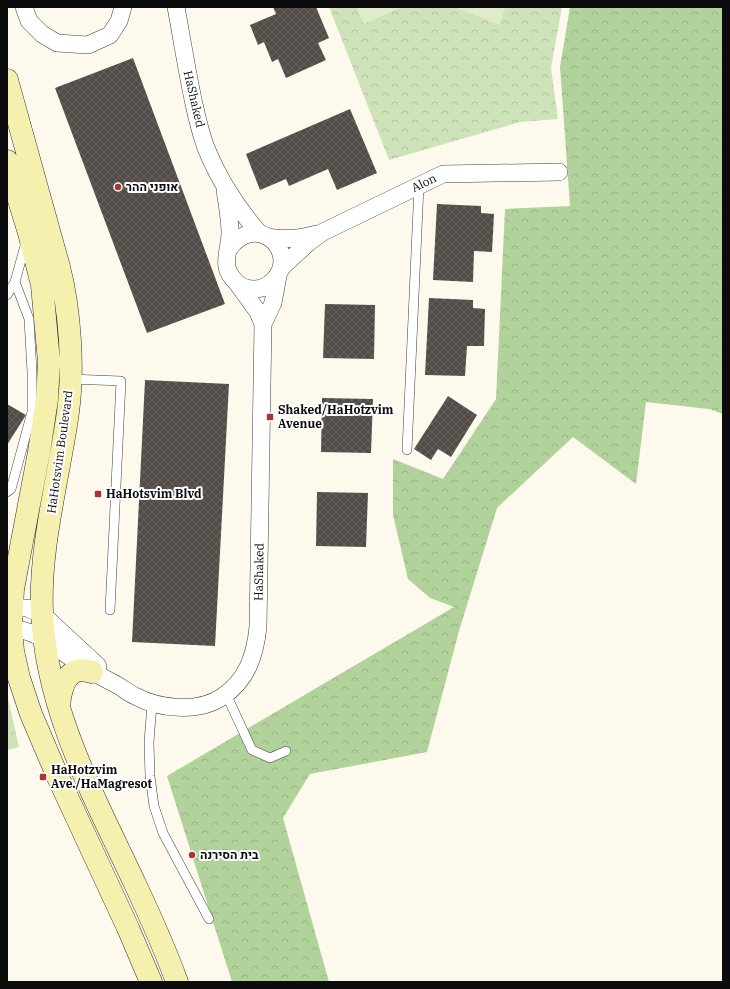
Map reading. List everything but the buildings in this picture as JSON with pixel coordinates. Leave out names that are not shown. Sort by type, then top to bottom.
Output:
[{"type":"main road","name":"HaHotsvim Boulevard","points":[[7,80],[48,224],[64,287],[69,339],[70,379],[68,410],[44,555],[41,594],[44,639],[51,678],[58,708],[81,768],[160,938],[177,982]]},
{"type":"main road","name":"HaHotsvim Boulevard","points":[[8,172],[29,233],[42,285],[49,362],[47,399],[39,452],[14,583],[9,618],[13,651],[13,673],[151,982]]},
{"type":"main road","points":[[58,708],[63,686],[72,673],[81,670],[92,672]]},
{"type":"street","points":[[24,7],[30,22],[42,34],[57,43],[88,45],[110,35],[119,21],[123,7]]},
{"type":"street","name":"HaShaked","points":[[176,7],[189,81],[197,117],[206,147],[225,187],[244,215],[264,235]]},
{"type":"street","name":"Alon","points":[[264,235],[282,240],[290,240],[305,238],[323,232],[443,174],[559,172]]},
{"type":"street","name":"HaShaked","points":[[225,187],[230,232],[229,249]]},
{"type":"street","name":"Alon","points":[[279,272],[309,242],[323,232]]},
{"type":"street","points":[[250,233],[264,235],[275,242],[280,250],[282,259],[279,272],[272,283],[264,287],[255,289],[246,288],[237,283],[227,268],[226,258],[229,249],[234,242],[242,236],[250,233]]},
{"type":"street","name":"HaShaked","points":[[9,618],[24,631],[44,639],[92,672],[134,696],[152,704],[175,708],[196,706],[216,701],[237,684],[249,665],[256,646],[258,627],[263,324],[273,302],[279,272]]},
{"type":"street","name":"HaShaked","points":[[237,283],[258,312],[263,324]]},
{"type":"street","points":[[9,618],[27,608],[42,614]]},
{"type":"street","name":"HaShaked","points":[[42,614],[118,686]]},
{"type":"lane","points":[[407,450],[420,186]]},
{"type":"lane","points":[[7,295],[15,282],[29,233]]},
{"type":"lane","points":[[7,492],[11,489],[32,412],[32,372],[29,319],[15,282]]},
{"type":"lane","points":[[70,379],[121,381],[110,610]]},
{"type":"lane","points":[[226,694],[252,750],[270,758],[286,751]]},
{"type":"lane","points":[[152,704],[149,742],[150,776],[154,806],[163,833],[209,919]]},
{"type":"green space","points":[[329,7],[562,7],[551,68],[558,119],[520,122],[389,160]]},
{"type":"green space","points":[[356,7],[402,7],[364,24]]},
{"type":"green space","points":[[454,7],[506,7],[499,25]]},
{"type":"green space","points":[[570,7],[723,7],[723,414],[709,409],[646,402],[636,484],[573,437],[497,508],[459,631],[427,752],[310,774],[283,818],[329,982],[232,982],[167,776],[454,607],[430,598],[408,579],[393,515],[393,459],[443,479],[496,399],[505,209],[570,206],[560,67]]},
{"type":"green space","points":[[7,694],[19,747],[7,750]]},
{"type":"place","name":"אופני ההר","points":[[118,187]]},
{"type":"place","name":"Shaked/HaHotzvim Avenue","points":[[270,417]]},
{"type":"place","name":"HaHotsvim Blvd","points":[[98,494]]},
{"type":"place","name":"HaHotzvim Ave./HaMagresot","points":[[43,777]]},
{"type":"place","name":"בית הסירנה","points":[[192,855]]}]
